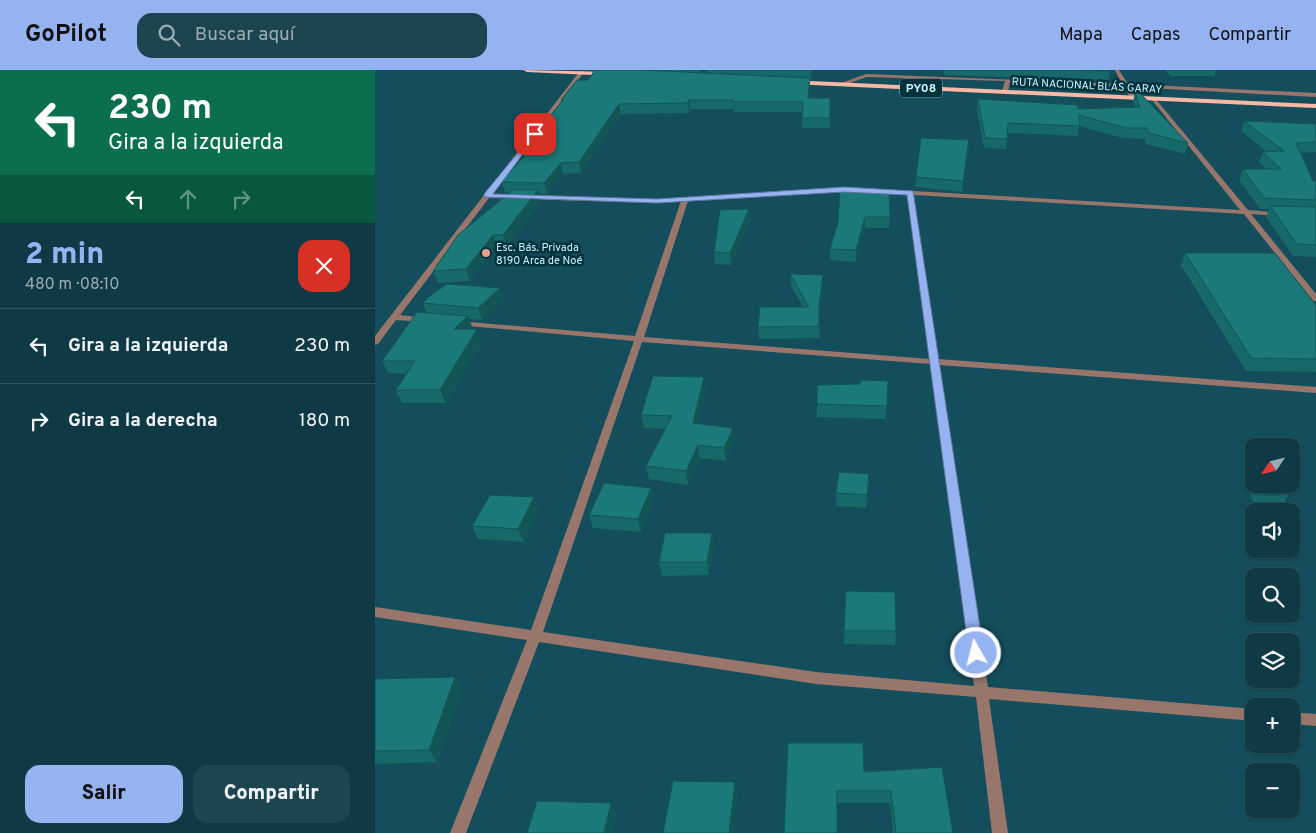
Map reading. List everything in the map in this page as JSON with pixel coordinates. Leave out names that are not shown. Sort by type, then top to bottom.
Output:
[{"type":"highway","points":[[527,70],[622,74]]},
{"type":"highway","name":"RUTA NACIONAL BLÁS GARAY","points":[[780,82],[1316,106]]},
{"type":"street","points":[[1117,70],[1133,98]]},
{"type":"street","points":[[375,342],[582,72]]},
{"type":"street","points":[[839,85],[866,75],[1124,84],[1316,95]]},
{"type":"street","points":[[1005,92],[1008,80]]},
{"type":"street","points":[[1154,99],[1316,299]]},
{"type":"street","points":[[487,196],[657,201],[844,190],[910,192],[1246,213],[1290,214]]},
{"type":"street","points":[[910,192],[982,692],[1000,833]]},
{"type":"street","points":[[458,833],[535,636],[639,338],[685,199]]},
{"type":"street","points":[[394,317],[433,320]]},
{"type":"street","points":[[443,321],[639,338],[1316,390]]},
{"type":"street","points":[[375,612],[816,678],[1245,714]]},
{"type":"street","points":[[1300,719],[1316,720]]},
{"type":"building","points":[[595,70],[641,70],[810,78],[808,98],[830,98],[830,118],[802,118],[803,102],[689,100],[687,103],[619,104],[579,162],[561,163],[544,183],[501,182],[538,141],[530,141],[577,80],[588,80]]},
{"type":"building","points":[[1135,92],[1139,92],[1188,143],[1149,133],[1147,128],[1126,128],[1079,115],[1080,126],[1008,123],[1007,139],[985,138],[978,99],[1078,105],[1078,109],[1140,107]]},
{"type":"building","points":[[1244,121],[1316,124],[1316,142],[1296,143],[1313,181],[1316,181],[1316,200],[1264,198],[1243,169],[1281,169],[1263,152],[1284,151]]},
{"type":"building","points":[[921,138],[969,140],[963,181],[916,177]]},
{"type":"building","points":[[513,190],[538,190],[503,235],[493,235],[466,269],[433,271],[458,235]]},
{"type":"building","points":[[840,191],[889,192],[890,217],[865,217],[856,250],[830,249],[838,222]]},
{"type":"building","points":[[1270,206],[1316,207],[1316,245],[1297,244]]},
{"type":"building","points":[[749,209],[730,253],[714,252],[720,210]]},
{"type":"building","points":[[1185,253],[1275,253],[1316,305],[1316,359],[1251,358]]},
{"type":"building","points":[[790,274],[823,275],[819,306],[819,326],[758,327],[760,307],[809,307]]},
{"type":"building","points":[[447,284],[500,288],[478,308],[423,303]]},
{"type":"building","points":[[417,312],[468,316],[454,329],[477,329],[440,390],[396,390],[415,361],[382,361]]},
{"type":"building","points":[[653,376],[704,377],[693,423],[733,428],[724,448],[698,445],[686,471],[646,466],[672,416],[641,415]]},
{"type":"building","points":[[861,380],[888,381],[887,406],[817,404],[817,385],[860,384]]},
{"type":"building","points":[[839,472],[869,474],[867,495],[836,493]]},
{"type":"building","points":[[604,483],[651,488],[638,519],[589,515]]},
{"type":"building","points":[[1262,493],[1289,494],[1263,495]]},
{"type":"building","points":[[490,495],[534,497],[518,529],[472,526]]},
{"type":"building","points":[[665,533],[712,533],[707,562],[659,562]]},
{"type":"building","points":[[846,591],[895,592],[896,631],[844,631]]},
{"type":"building","points":[[455,677],[429,750],[375,751],[375,679]]},
{"type":"building","points":[[788,743],[863,743],[864,772],[942,767],[953,833],[896,833],[891,791],[837,791],[837,833],[784,833]]},
{"type":"building","points":[[673,781],[735,782],[729,833],[663,833]]},
{"type":"building","points":[[537,801],[611,803],[604,833],[527,833]]},
{"type":"place","name":"Esc. Bás. Privada 8190 Arca de Noé","points":[[486,253]]},
{"type":"route","points":[[535,134],[487,196],[657,201],[844,190],[910,192],[976,653]]}]
